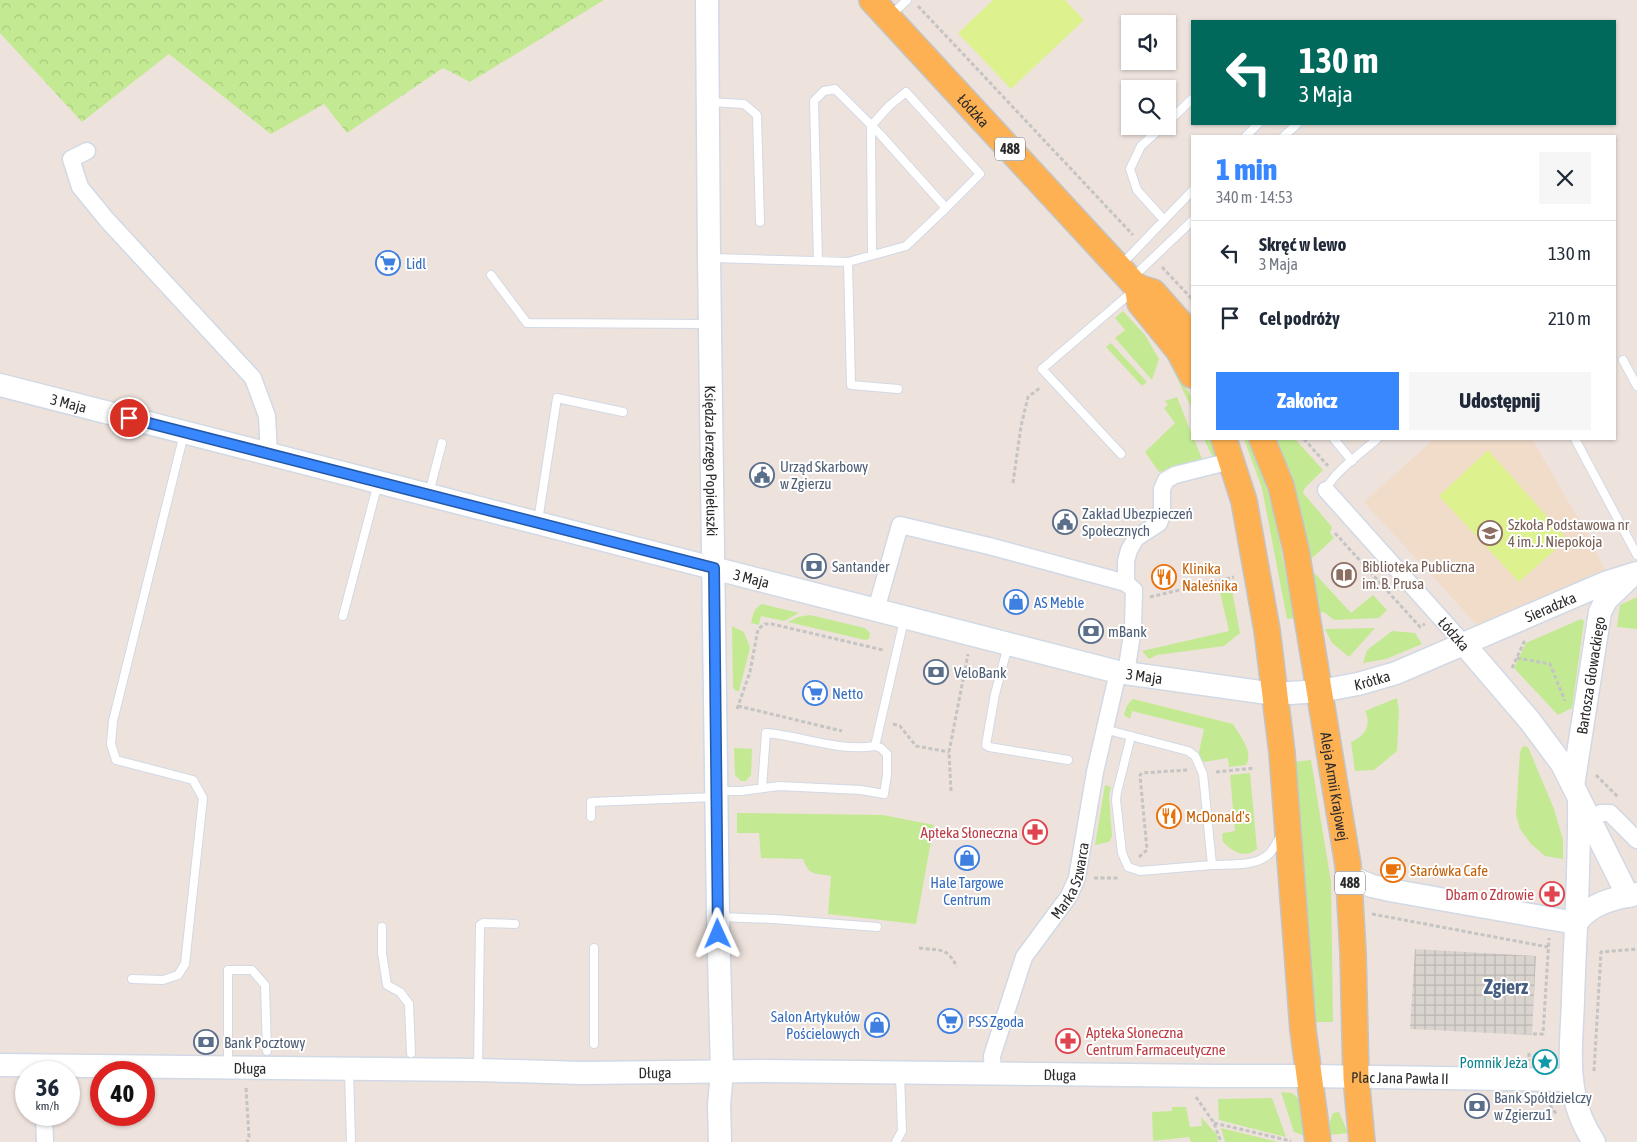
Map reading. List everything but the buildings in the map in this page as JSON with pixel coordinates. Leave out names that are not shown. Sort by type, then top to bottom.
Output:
[{"type":"main road","name":"Łódzka","points":[[880,9],[1129,278]]},
{"type":"main road","name":"488","points":[[1129,278],[1153,292],[1191,335]]},
{"type":"main road","name":"488","points":[[1129,278],[1140,303],[1179,351],[1191,373]]},
{"type":"main road","name":"Aleja Armii Krajowej","points":[[1262,440],[1281,486],[1296,550],[1350,877],[1356,1077],[1362,1142]]},
{"type":"main road","points":[[1228,450],[1244,501],[1267,630],[1282,753],[1303,1030],[1318,1142]]},
{"type":"street","name":"Księdza Jerzego Popiełuszki","points":[[707,0],[716,794],[722,1072],[720,1142]]},
{"type":"street","points":[[87,151],[71,159],[80,187],[107,220],[253,378],[267,416],[269,454]]},
{"type":"street","name":"3 Maja","points":[[0,385],[1122,673],[1275,694]]},
{"type":"street","points":[[1126,583],[1126,562],[1129,550],[1136,538],[1159,523],[1162,515],[1162,489],[1166,480],[1228,450]]},
{"type":"street","name":"Łódzka","points":[[1326,490],[1464,644],[1548,744],[1562,764],[1576,792]]},
{"type":"street","points":[[876,610],[900,525],[989,546],[1126,583],[1134,590],[1134,601]]},
{"type":"street","name":"Sieradzka","points":[[1464,644],[1605,583],[1635,568]]},
{"type":"street","name":"Bartosza Głowackiego","points":[[1576,792],[1600,612],[1606,600],[1635,568]]},
{"type":"street","name":"Marka Szwarca","points":[[993,1074],[992,1056],[1024,957],[1069,896],[1077,878],[1104,729],[1122,673],[1133,628],[1134,601]]},
{"type":"street","name":"Krótka","points":[[1275,694],[1320,691],[1358,684],[1396,673],[1464,644]]},
{"type":"street","points":[[1576,792],[1589,820],[1632,895],[1609,899],[1598,904],[1584,914],[1576,923]]},
{"type":"street","points":[[1576,792],[1578,886],[1572,1080],[1580,1115],[1594,1142]]},
{"type":"street","points":[[1589,820],[1601,813],[1610,813],[1637,840]]},
{"type":"street","points":[[1350,877],[1372,886],[1576,923]]},
{"type":"street","name":"Długa","points":[[0,1065],[15,1066]]},
{"type":"street","name":"Długa","points":[[80,1069],[228,1067],[478,1070],[594,1069],[722,1072],[1309,1076]]},
{"type":"street","name":"Plac Jana Pawła II","points":[[1309,1076],[1572,1080]]},
{"type":"street","points":[[44,1126],[45,1142]]},
{"type":"lane","points":[[880,9],[907,0]]},
{"type":"lane","points":[[818,261],[814,101],[824,91],[835,89],[946,208]]},
{"type":"lane","points":[[709,258],[848,262],[906,246],[980,174],[906,92],[889,106],[871,126],[872,255]]},
{"type":"lane","points":[[1176,114],[1191,100]]},
{"type":"lane","points":[[708,102],[744,104],[757,115],[760,222]]},
{"type":"lane","points":[[1247,135],[1257,125]]},
{"type":"lane","points":[[1285,135],[1297,125]]},
{"type":"lane","points":[[1153,135],[1141,146],[1130,169],[1137,190],[1164,220]]},
{"type":"lane","points":[[1129,278],[1141,244],[1191,192]]},
{"type":"lane","points":[[1121,454],[1042,369],[1129,278],[1191,222]]},
{"type":"lane","points":[[848,262],[851,385],[898,389]]},
{"type":"lane","points":[[491,275],[527,322],[710,324]]},
{"type":"lane","points":[[1623,360],[1637,386]]},
{"type":"lane","points":[[538,523],[557,398],[623,412]]},
{"type":"lane","points":[[132,979],[163,980],[178,975],[185,964],[202,798],[193,780],[116,760],[111,744],[113,721],[185,432]]},
{"type":"lane","points":[[1335,440],[1352,461]]},
{"type":"lane","points":[[1326,490],[1328,482],[1376,440]]},
{"type":"lane","points":[[1575,440],[1635,568]]},
{"type":"lane","points":[[428,494],[442,443]]},
{"type":"lane","points":[[343,616],[378,481]]},
{"type":"lane","points":[[875,746],[904,618]]},
{"type":"lane","points":[[1008,644],[995,694],[986,745],[1068,760]]},
{"type":"lane","points":[[1104,729],[1188,751],[1195,756],[1203,774],[1212,865]]},
{"type":"lane","points":[[591,817],[591,802],[741,792],[779,786],[861,790],[884,794],[887,775],[887,754],[882,748],[875,746],[862,748],[828,744],[783,734],[766,733],[762,788]]},
{"type":"lane","points":[[1131,736],[1116,800],[1122,853],[1128,867],[1140,872],[1248,863],[1262,860],[1269,854],[1288,827]]},
{"type":"lane","points":[[718,918],[774,919],[877,926]]},
{"type":"lane","points":[[478,1070],[480,925],[483,922],[515,924]]},
{"type":"lane","points":[[382,927],[382,953],[387,985],[400,992],[409,1004],[411,1053]]},
{"type":"lane","points":[[594,948],[594,1044]]},
{"type":"lane","points":[[228,1067],[228,970],[252,970],[265,985],[268,1051]]},
{"type":"lane","points":[[349,1068],[350,1142]]},
{"type":"lane","points":[[896,1142],[902,1131],[900,1072]]},
{"type":"path","points":[[913,0],[1191,298]]},
{"type":"path","points":[[1013,483],[1020,426],[1028,397],[1051,378]]},
{"type":"path","points":[[1305,440],[1336,475]]},
{"type":"path","points":[[1336,533],[1420,627]]},
{"type":"path","points":[[1134,601],[1234,578]]},
{"type":"path","points":[[735,714],[750,672],[758,629],[765,624],[772,624],[883,650],[886,642]]},
{"type":"path","points":[[1516,642],[1533,636]]},
{"type":"path","points":[[1512,670],[1525,639]]},
{"type":"path","points":[[951,791],[949,752],[969,651]]},
{"type":"path","points":[[1517,658],[1550,664],[1568,709]]},
{"type":"path","points":[[738,706],[844,732]]},
{"type":"path","points":[[880,720],[900,726],[916,746],[949,752]]},
{"type":"path","points":[[1114,878],[1147,850],[1140,775],[1142,773],[1188,770],[1189,775],[1255,768]]},
{"type":"path","points":[[1372,886],[1372,914],[1548,947]]},
{"type":"path","points":[[1533,1034],[1543,1034],[1548,947],[1552,920]]},
{"type":"path","points":[[919,948],[950,953],[957,967]]},
{"type":"path","points":[[1594,1072],[1601,952],[1637,949]]},
{"type":"path","points":[[246,1085],[249,1137],[247,1142]]},
{"type":"path","points":[[1194,1093],[1214,1123],[1221,1142]]},
{"type":"path","points":[[1542,1095],[1563,1123],[1580,1115]]},
{"type":"path","points":[[1214,1123],[1292,1141]]},
{"type":"shaded area","name":"Szkoła Podstawowa nr 4 im. J. Niepokoja","points":[[1433,440],[1533,440],[1590,539],[1605,570],[1477,625],[1364,502]]},
{"type":"shaded area","points":[[1415,949],[1536,956],[1532,1035],[1410,1029]]},
{"type":"green space","points":[[0,0],[604,0],[470,82],[443,68],[347,133],[324,104],[271,134],[169,54],[82,122],[0,33]]},
{"type":"green space","points":[[993,0],[1065,0],[1084,20],[1011,89],[958,33]]},
{"type":"green space","points":[[1123,311],[1145,335],[1159,359],[1152,380],[1115,338],[1125,330],[1115,318]]},
{"type":"green space","points":[[1111,343],[1147,382],[1142,386],[1106,347]]},
{"type":"green space","points":[[1163,349],[1191,396],[1191,408]]},
{"type":"green space","points":[[1177,397],[1191,432],[1191,440],[1194,440],[1202,459],[1159,472],[1145,452],[1175,423],[1164,408],[1168,405],[1165,401]]},
{"type":"green space","points":[[1204,440],[1211,440],[1216,455],[1213,458]]},
{"type":"green space","points":[[1244,440],[1249,440],[1263,475],[1274,513],[1294,618],[1287,619],[1262,488]]},
{"type":"green space","points":[[1276,440],[1296,440],[1323,470],[1304,489],[1303,493],[1332,527],[1330,533],[1334,538],[1310,560],[1293,480]]},
{"type":"green space","points":[[1488,450],[1567,539],[1519,582],[1439,496]]},
{"type":"green space","points":[[1310,568],[1351,613],[1373,595],[1387,610],[1379,618],[1334,620],[1324,612],[1318,613]]},
{"type":"green space","points":[[1231,585],[1240,633],[1224,646],[1157,655],[1149,659],[1142,651],[1229,631],[1219,588]]},
{"type":"green space","points":[[1637,597],[1637,629],[1617,627],[1620,605]]},
{"type":"green space","points":[[762,604],[799,613],[784,621],[761,616],[759,625],[751,623],[753,614]]},
{"type":"green space","points":[[810,615],[865,628],[870,633],[869,639],[865,640],[788,622],[798,617]]},
{"type":"green space","points":[[1581,619],[1584,621],[1572,708],[1558,715],[1514,668],[1526,643]]},
{"type":"green space","points":[[732,626],[744,632],[750,648],[739,691],[733,688]]},
{"type":"green space","points":[[1375,628],[1349,657],[1332,643],[1325,629]]},
{"type":"green space","points":[[1392,631],[1415,633],[1422,644],[1386,659],[1363,663],[1367,650]]},
{"type":"green space","points":[[1397,698],[1399,711],[1397,751],[1374,770],[1355,771],[1351,742],[1360,737],[1366,730],[1368,721],[1365,711]]},
{"type":"green space","points":[[1133,699],[1233,724],[1247,749],[1248,760],[1246,765],[1229,767],[1228,758],[1204,762],[1200,759],[1199,752],[1204,729],[1132,711],[1130,719],[1124,715],[1128,704]]},
{"type":"green space","points":[[1523,746],[1528,747],[1554,809],[1563,840],[1563,859],[1545,856],[1531,844],[1520,829],[1516,815],[1520,752]]},
{"type":"green space","points":[[734,748],[752,749],[751,775],[746,781],[741,781],[735,775]]},
{"type":"green space","points":[[1311,760],[1331,882],[1333,1022],[1315,1022],[1294,762]]},
{"type":"green space","points":[[1250,773],[1257,849],[1244,854],[1227,846],[1223,842],[1222,835],[1223,833],[1235,831],[1230,775]]},
{"type":"green space","points":[[1105,785],[1111,787],[1109,795],[1112,836],[1109,842],[1095,845]]},
{"type":"green space","points":[[737,813],[883,815],[934,825],[916,924],[828,914],[831,876],[813,873],[803,859],[761,858],[759,833],[737,833]]},
{"type":"green space","points":[[1281,1092],[1292,1093],[1299,1099],[1305,1136],[1294,1132]]},
{"type":"green space","points":[[1272,1098],[1286,1137],[1219,1120],[1218,1099]]},
{"type":"green space","points":[[1172,1107],[1186,1107],[1190,1127],[1202,1126],[1201,1117],[1217,1135],[1218,1142],[1191,1142],[1189,1137],[1153,1141],[1152,1112],[1172,1111]]},
{"type":"green space","points":[[1339,1112],[1348,1133],[1329,1135],[1330,1121],[1333,1113]]},
{"type":"green space","points":[[1221,1128],[1278,1142],[1225,1142]]},
{"type":"place","name":"Lidl","points":[[388,263]]},
{"type":"place","name":"Urząd Skarbowy w Zgierzu","points":[[762,475]]},
{"type":"place","name":"Zakład Ubezpieczeń Społecznych","points":[[1065,522]]},
{"type":"place","name":"Szkoła Podstawowa nr 4 im. J. Niepokoja","points":[[1490,533]]},
{"type":"place","name":"Santander","points":[[814,566]]},
{"type":"place","name":"Biblioteka Publiczna im. B. Prusa","points":[[1344,575]]},
{"type":"place","name":"Klinika Naleśnika","points":[[1164,577]]},
{"type":"place","name":"AS Meble","points":[[1016,602]]},
{"type":"place","name":"mBank","points":[[1091,631]]},
{"type":"place","name":"VeloBank","points":[[936,672]]},
{"type":"place","name":"Netto","points":[[815,693]]},
{"type":"place","name":"McDonald's","points":[[1169,816]]},
{"type":"place","name":"Apteka Słoneczna","points":[[1035,832]]},
{"type":"place","name":"Hale Targowe Centrum","points":[[967,858]]},
{"type":"place","name":"Starówka Cafe","points":[[1393,870]]},
{"type":"place","name":"Dbam o Zdrowie","points":[[1552,894]]},
{"type":"place","name":"PSS Zgoda","points":[[950,1021]]},
{"type":"place","name":"Salon Artykułów Pościelowych","points":[[877,1025]]},
{"type":"place","name":"Apteka Słoneczna Centrum Farmaceutyczne","points":[[1068,1041]]},
{"type":"place","name":"Bank Pocztowy","points":[[206,1042]]},
{"type":"place","name":"Pomnik Jeża","points":[[1545,1062]]},
{"type":"place","name":"Bank Spółdzielczy w Zgierzu1","points":[[1477,1106]]},
{"type":"district","name":"Zgierz","points":[[1506,986]]},
{"type":"route","points":[[129,418],[714,568],[718,934]]}]
